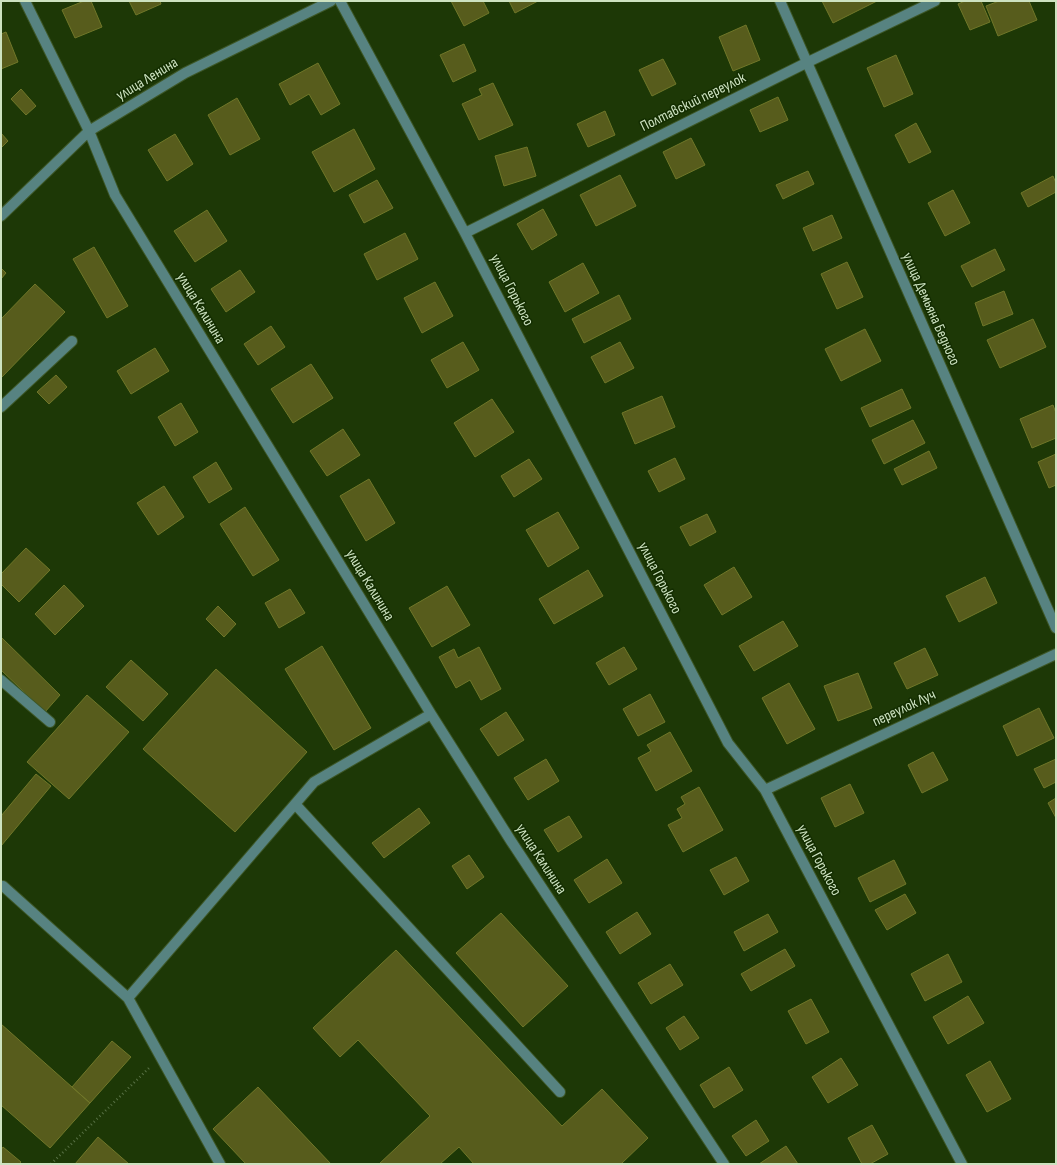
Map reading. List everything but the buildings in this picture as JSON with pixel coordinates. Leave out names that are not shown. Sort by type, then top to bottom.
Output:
[{"type":"street","name":"улица Калинина","points":[[25,1],[89,132],[115,196],[431,714],[511,841],[724,1164]]},
{"type":"street","name":"улица Ленина","points":[[1,216],[89,132],[185,73],[331,1]]},
{"type":"street","name":"улица Горького","points":[[340,1],[466,232],[728,743],[765,790],[962,1164]]},
{"type":"street","name":"улица Демьяна Бедного","points":[[780,1],[1056,628]]},
{"type":"street","name":"Полтавский переулок","points":[[466,232],[806,63],[935,1]]},
{"type":"street","points":[[1,407],[72,341]]},
{"type":"street","name":"переулок Луч","points":[[765,790],[1056,654]]},
{"type":"street","points":[[1,680],[50,722]]},
{"type":"street","points":[[128,998],[314,782],[431,714]]},
{"type":"street","points":[[295,804],[560,1092]]},
{"type":"street","points":[[3,886],[128,998],[220,1164]]},
{"type":"path","points":[[51,1164],[161,1057]]}]
